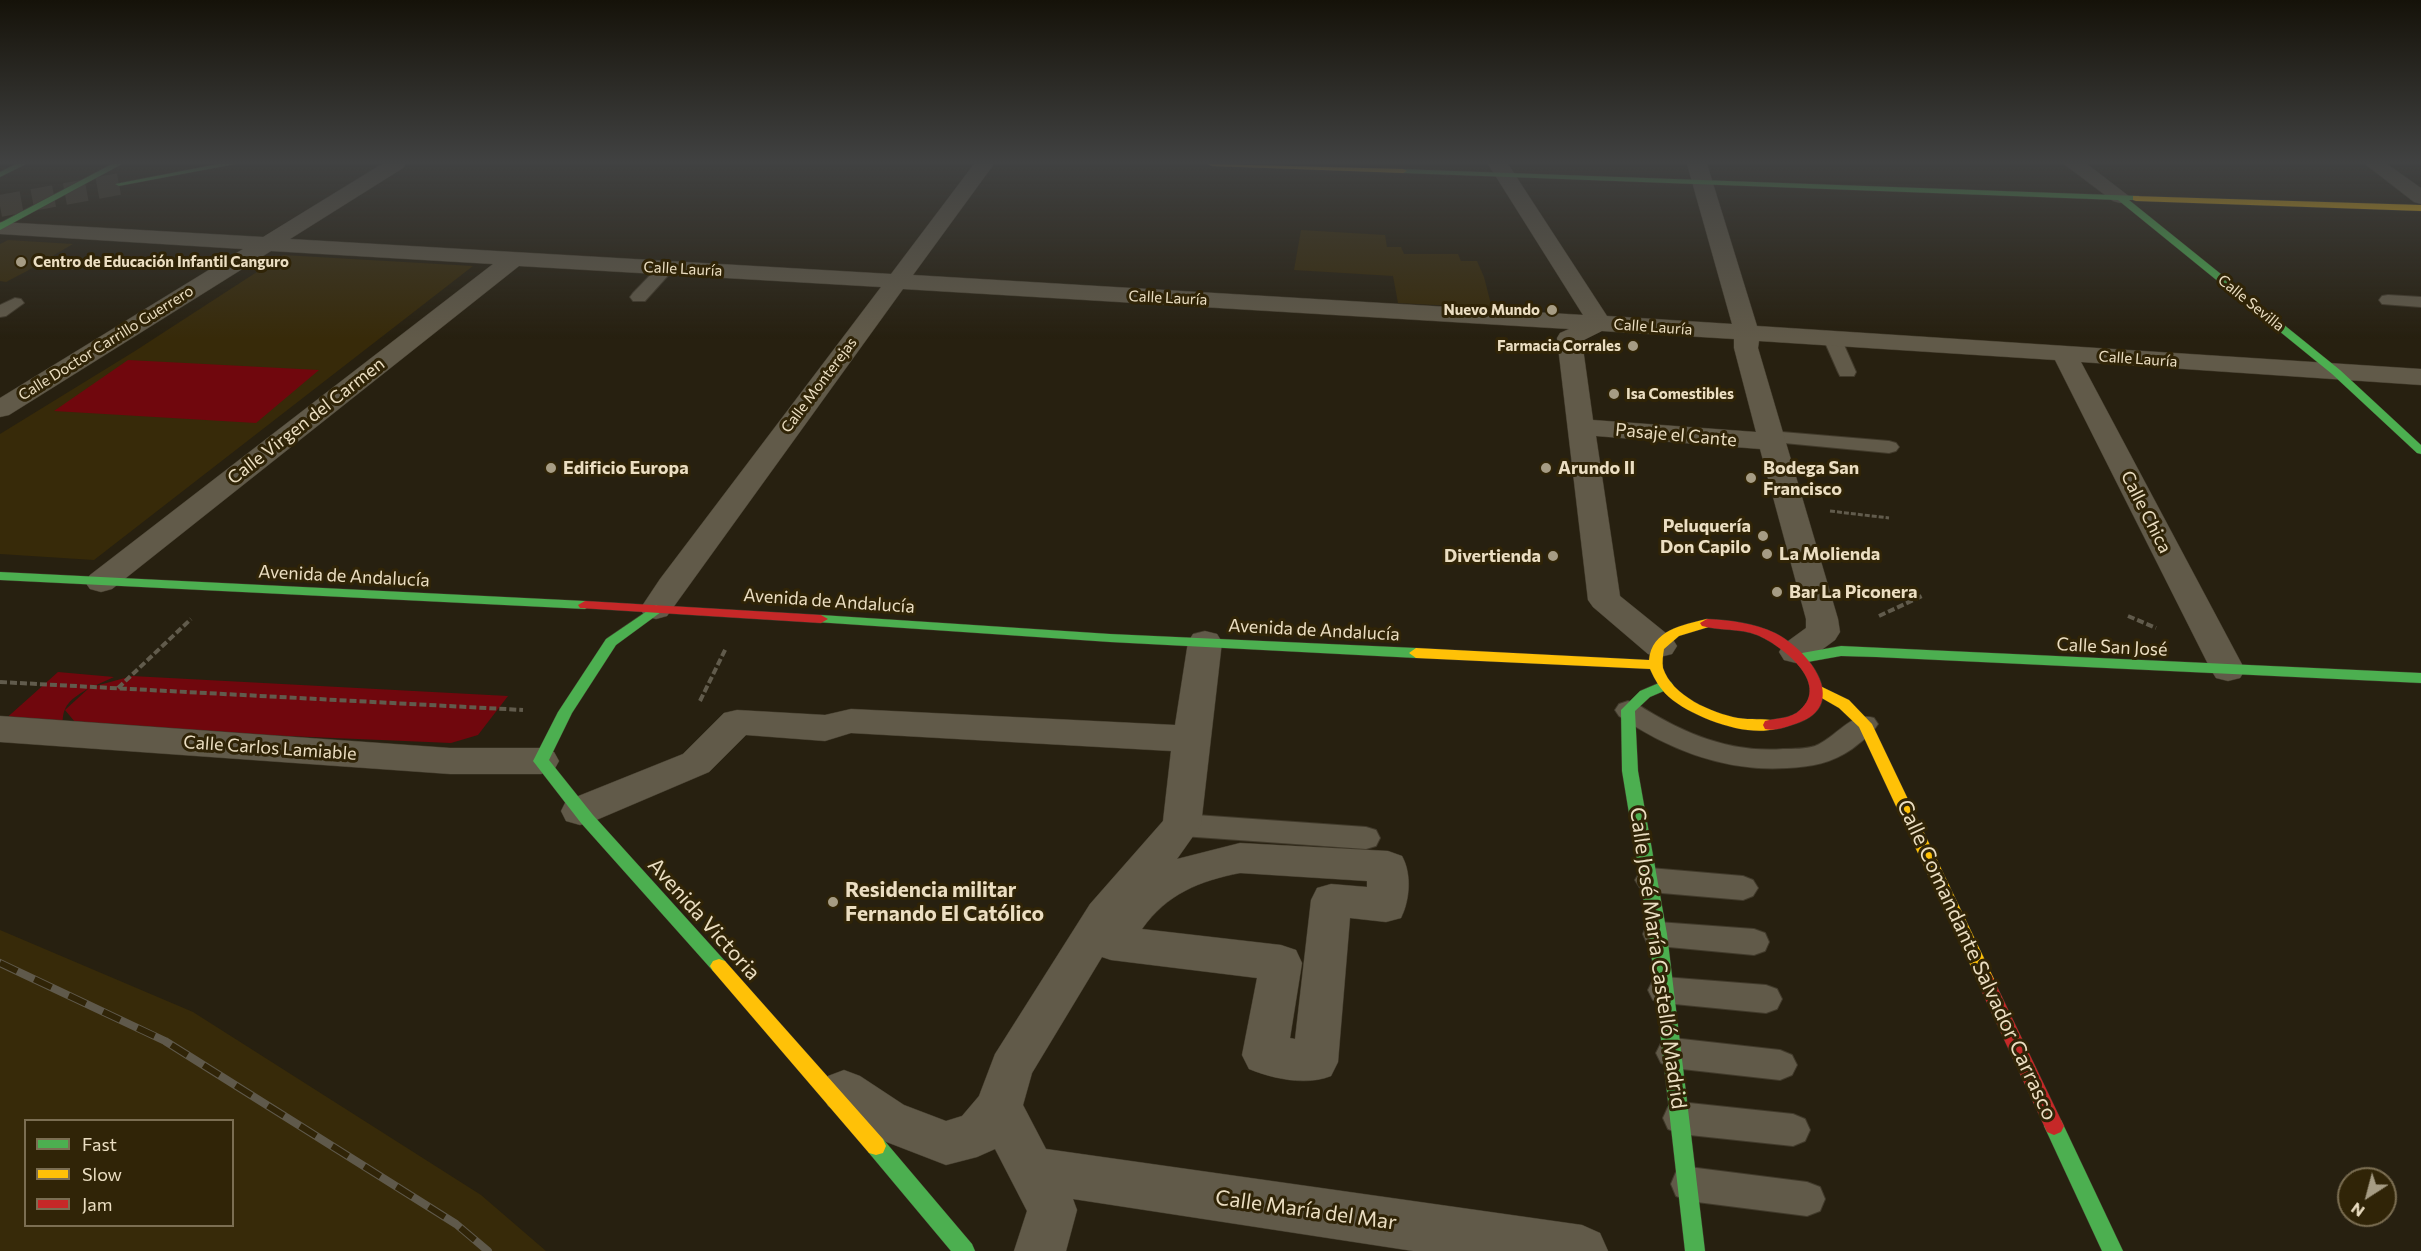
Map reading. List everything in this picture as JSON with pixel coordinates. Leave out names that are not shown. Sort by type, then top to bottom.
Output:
[{"type":"main road","name":"Calle Sevilla","points":[[2151,222],[2336,372],[2421,451]]},
{"type":"main road","name":"Avenida de Andalucía","points":[[0,576],[745,613],[1205,642],[1658,655]]},
{"type":"main road","points":[[541,761],[565,712],[611,642],[656,609]]},
{"type":"main road","points":[[1707,623],[1754,629],[1777,639],[1799,655],[1814,674],[1818,690],[1814,705],[1801,717],[1781,725],[1756,727],[1730,723],[1703,714],[1682,701],[1666,685],[1658,655],[1670,634],[1686,627],[1707,623]]},
{"type":"main road","name":"Calle San José","points":[[1799,655],[1841,651],[1876,652],[2421,678]]},
{"type":"main road","points":[[1628,710],[1645,694],[1666,685]]},
{"type":"main road","name":"Calle Comandante Salvador Carrasco","points":[[1818,690],[1838,699],[1854,710],[1865,724],[2113,1251]]},
{"type":"main road","name":"Calle José María Castelló Madrid","points":[[1628,710],[1630,771],[1658,934],[1689,1184],[1695,1251]]},
{"type":"main road","name":"Avenida Victoria","points":[[541,761],[580,811],[810,1068],[934,1232],[965,1251]]},
{"type":"street","name":"Calle Doctor Carrillo Guerrero","points":[[0,409],[302,222]]},
{"type":"street","name":"Calle Monterejas","points":[[656,609],[940,222]]},
{"type":"street","points":[[1536,222],[1594,313],[1598,323],[1569,338],[1604,600],[1658,655]]},
{"type":"street","points":[[1714,222],[1747,333],[1746,348],[1823,625],[1823,632],[1799,655]]},
{"type":"street","name":"Calle Lauría","points":[[0,228],[1598,323],[2421,377]]},
{"type":"street","name":"Calle Virgen del Carmen","points":[[101,582],[512,260]]},
{"type":"street","name":"Calle Chica","points":[[2064,354],[2228,670]]},
{"type":"street","name":"Pasaje el Cante","points":[[1580,427],[1771,440]]},
{"type":"street","points":[[810,1068],[888,1121],[946,1143],[977,1135],[999,1107],[1011,1068],[1099,926],[1182,825],[1205,642]]},
{"type":"street","points":[[580,811],[696,763],[737,722],[825,728],[851,721],[1191,739]]},
{"type":"street","name":"Calle Carlos Lamiable","points":[[0,729],[450,761],[541,761]]},
{"type":"street","points":[[1377,852],[1386,906],[1331,900],[1315,1062],[1265,1055],[1281,963],[1111,943],[1125,917],[1142,897],[1164,881],[1209,863],[1240,858],[1377,852]]},
{"type":"street","points":[[999,1107],[1052,1210],[1040,1251]]},
{"type":"street","name":"Calle María del Mar","points":[[1031,1170],[1582,1251]]},
{"type":"lane","points":[[639,297],[667,267]]},
{"type":"lane","points":[[2388,300],[2421,302]]},
{"type":"lane","points":[[1832,338],[1847,372]]},
{"type":"lane","points":[[1771,440],[1888,447]]},
{"type":"lane","points":[[1628,710],[1654,728],[1699,749],[1758,760],[1817,756],[1842,744],[1865,724]]},
{"type":"lane","points":[[1182,825],[1377,852]]},
{"type":"lane","points":[[1650,880],[1743,888]]},
{"type":"lane","points":[[1658,934],[1754,942]]},
{"type":"lane","points":[[1664,990],[1766,999]]},
{"type":"lane","points":[[1673,1053],[1779,1065]]},
{"type":"lane","points":[[1680,1118],[1793,1130]]},
{"type":"lane","points":[[1689,1184],[1807,1199]]},
{"type":"path","points":[[1791,507],[1889,518]]},
{"type":"path","points":[[118,688],[224,588]]},
{"type":"path","points":[[1876,618],[1922,596]]},
{"type":"path","points":[[737,722],[693,716],[745,613]]},
{"type":"path","points":[[0,682],[565,712]]},
{"type":"shaded area","points":[[1301,230],[1385,235],[1387,247],[1401,247],[1404,254],[1458,254],[1461,261],[1477,261],[1484,277],[1492,308],[1398,303],[1393,276],[1294,270]]},
{"type":"shaded area","name":"Centro de Educación Infantil Canguro","points":[[8,240],[73,244],[6,282],[0,281],[0,244]]},
{"type":"shaded area","points":[[283,255],[473,266],[94,560],[0,554],[0,434],[135,351]]},
{"type":"shaded area","points":[[128,360],[319,370],[256,423],[54,411]]},
{"type":"shaded area","points":[[58,672],[114,677],[92,687],[132,676],[508,696],[478,735],[451,743],[100,728],[75,722],[65,710],[63,727],[2,722]],"holes":[[[89,688],[65,710],[68,703]]]},
{"type":"shaded area","points":[[0,930],[193,1012],[481,1195],[546,1251],[0,1251]]},
{"type":"railway","points":[[0,963],[165,1041],[456,1224],[488,1251]]},
{"type":"traffic: fast","points":[[0,227],[9,222]]},
{"type":"traffic: fast","points":[[2151,222],[2336,372],[2421,451]]},
{"type":"traffic: fast","points":[[0,576],[585,605]]},
{"type":"traffic: fast","points":[[656,609],[611,642],[565,712],[541,761],[587,819],[719,966]]},
{"type":"traffic: fast","points":[[821,619],[1110,638],[1416,653]]},
{"type":"traffic: fast","points":[[1802,658],[1841,651],[1876,652],[2421,678]]},
{"type":"traffic: fast","points":[[1666,685],[1645,694],[1628,710],[1630,771],[1658,934],[1695,1251]]},
{"type":"traffic: fast","points":[[2054,1126],[2113,1251]]},
{"type":"traffic: fast","points":[[876,1146],[965,1251]]},
{"type":"traffic: slow","points":[[1707,623],[1674,633],[1657,648],[1656,667],[1663,681],[1673,693],[1704,712],[1739,723],[1770,725]]},
{"type":"traffic: slow","points":[[1416,653],[1656,665]]},
{"type":"traffic: slow","points":[[1818,690],[1844,704],[1865,724],[1985,979]]},
{"type":"traffic: slow","points":[[719,966],[876,1146]]},
{"type":"traffic: jam","points":[[585,605],[821,619]]},
{"type":"traffic: jam","points":[[1707,623],[1739,626],[1770,636],[1791,649],[1809,669],[1815,680],[1817,692],[1814,703],[1805,714],[1770,725]]},
{"type":"traffic: jam","points":[[1985,979],[2054,1126]]},
{"type":"place","name":"Centro de Educación Infantil Canguro","points":[[21,262]]},
{"type":"place","name":"Nuevo Mundo","points":[[1552,310]]},
{"type":"place","name":"Farmacia Corrales","points":[[1633,346]]},
{"type":"place","name":"Isa Comestibles","points":[[1614,394]]},
{"type":"place","name":"Edificio Europa","points":[[551,468]]},
{"type":"place","name":"Arundo II","points":[[1546,468]]},
{"type":"place","name":"Bodega San Francisco","points":[[1751,478]]},
{"type":"place","name":"Peluquería Don Capilo","points":[[1763,536]]},
{"type":"place","name":"La Molienda","points":[[1767,554]]},
{"type":"place","name":"Divertienda","points":[[1553,556]]},
{"type":"place","name":"Bar La Piconera","points":[[1777,592]]},
{"type":"place","name":"Residencia militar Fernando El Católico","points":[[833,902]]}]
